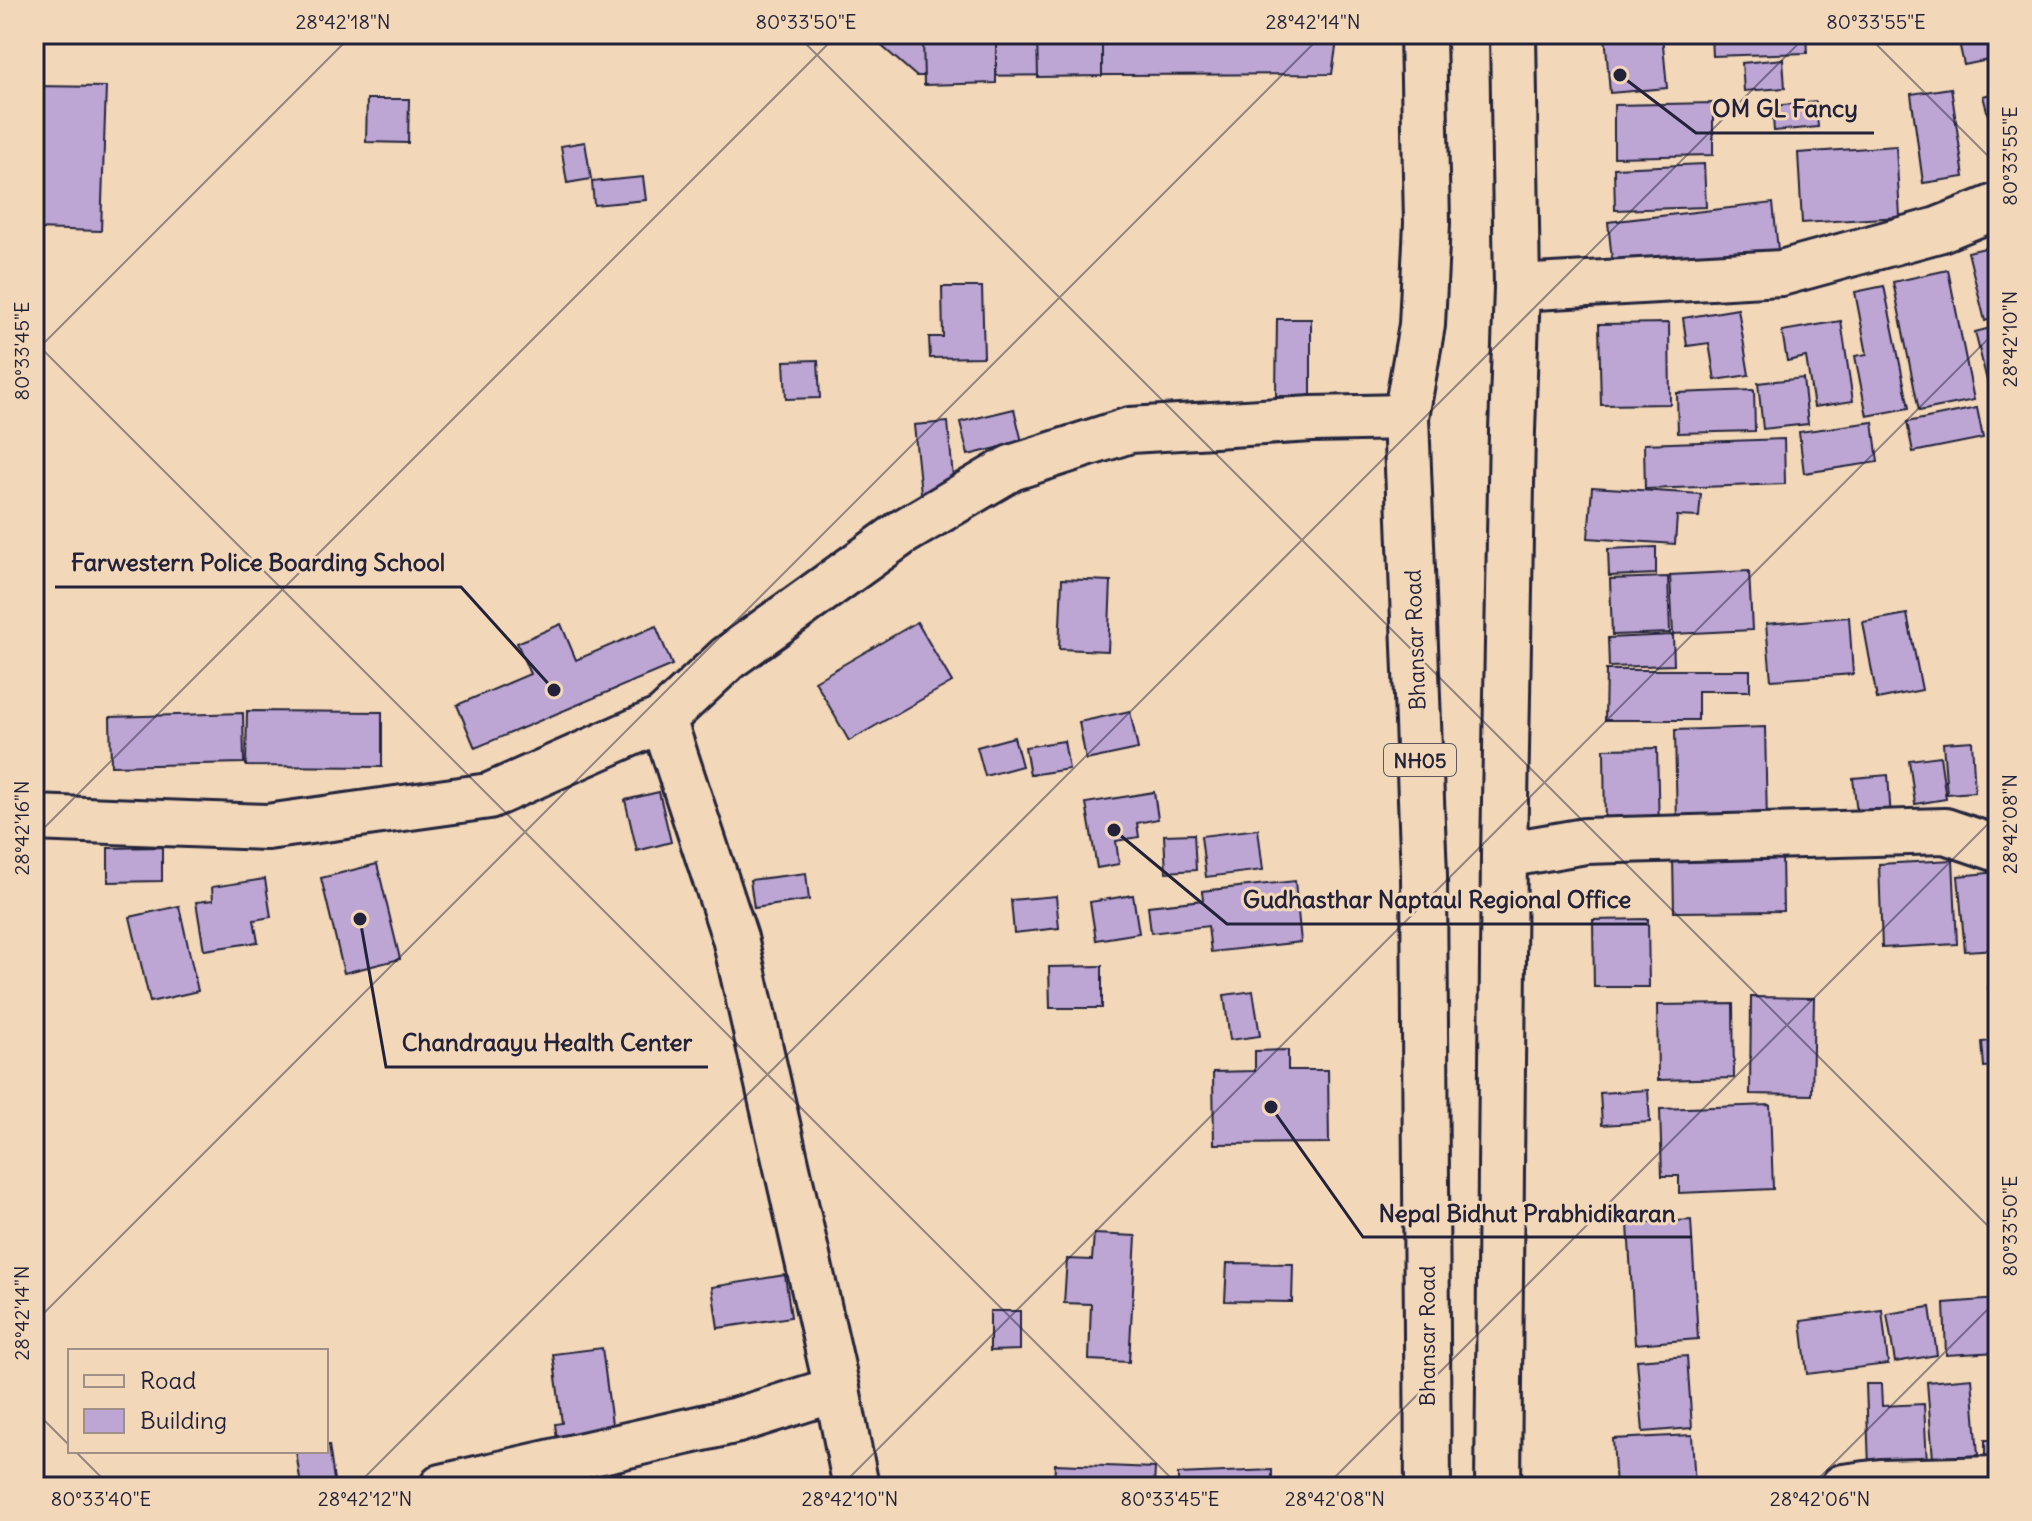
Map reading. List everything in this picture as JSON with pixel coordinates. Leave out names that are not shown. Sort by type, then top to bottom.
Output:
[{"type":"main road","name":"Bhansar Road","points":[[1423,34],[1427,223],[1422,325],[1406,417],[1424,875],[1428,1487]]},
{"type":"main road","points":[[1498,1487],[1504,855],[1517,288],[1513,34]]},
{"type":"main road","points":[[1517,288],[1781,273],[1938,230],[1998,206]]},
{"type":"main road","points":[[34,818],[267,827],[489,796],[663,719],[728,658],[890,541],[1011,468],[1130,430],[1312,419],[1406,417]]},
{"type":"main road","points":[[663,719],[735,938],[837,1389],[856,1487]]},
{"type":"main road","points":[[1504,855],[1585,841],[1945,831],[1998,849]]},
{"type":"main road","points":[[442,1487],[738,1420],[837,1389]]},
{"type":"main road","points":[[1843,1487],[1881,1482],[1998,1479]]},
{"type":"building","points":[[868,34],[1338,34],[1332,74],[916,76]]},
{"type":"building","points":[[923,34],[996,34],[996,83],[924,85]]},
{"type":"building","points":[[1037,34],[1102,34],[1102,76],[1038,77]]},
{"type":"building","points":[[1605,34],[1662,34],[1667,88],[1610,93]]},
{"type":"building","points":[[1711,34],[1806,34],[1807,53],[1712,56]]},
{"type":"building","points":[[1998,34],[1998,58],[1964,65],[1959,42]]},
{"type":"building","points":[[1783,59],[1785,88],[1744,91],[1742,63]]},
{"type":"building","points":[[34,86],[106,87],[101,231],[34,229]]},
{"type":"building","points":[[1951,88],[1964,177],[1923,183],[1911,94]]},
{"type":"building","points":[[1998,92],[1998,152],[1983,96]]},
{"type":"building","points":[[367,99],[409,99],[408,143],[366,142]]},
{"type":"building","points":[[1816,102],[1818,127],[1774,131],[1772,106]]},
{"type":"building","points":[[1713,103],[1713,155],[1614,157],[1614,105]]},
{"type":"building","points":[[585,142],[591,179],[567,183],[561,146]]},
{"type":"building","points":[[1896,146],[1900,217],[1802,223],[1798,153]]},
{"type":"building","points":[[1704,164],[1706,207],[1615,210],[1614,168]]},
{"type":"building","points":[[643,177],[646,200],[594,205],[592,182]]},
{"type":"building","points":[[1773,203],[1778,250],[1613,269],[1608,222]]},
{"type":"building","points":[[1998,245],[1998,317],[1985,321],[1968,252]]},
{"type":"building","points":[[1948,270],[1974,400],[1919,411],[1893,282]]},
{"type":"building","points":[[1884,286],[1909,408],[1867,416],[1855,356],[1867,354],[1855,292]]},
{"type":"building","points":[[942,287],[982,287],[984,357],[930,358],[929,337],[943,337]]},
{"type":"building","points":[[1738,309],[1749,375],[1715,380],[1709,343],[1687,346],[1683,318]]},
{"type":"building","points":[[1277,319],[1311,319],[1311,396],[1276,396]]},
{"type":"building","points":[[1841,321],[1853,401],[1814,407],[1806,357],[1787,361],[1782,331]]},
{"type":"building","points":[[1669,323],[1670,404],[1601,405],[1599,324]]},
{"type":"building","points":[[1998,326],[1998,391],[1990,393],[1975,332]]},
{"type":"building","points":[[818,360],[820,398],[786,399],[784,361]]},
{"type":"building","points":[[1803,378],[1808,424],[1763,429],[1758,383]]},
{"type":"building","points":[[1754,390],[1755,431],[1678,433],[1677,393]]},
{"type":"building","points":[[1977,408],[1983,438],[1913,452],[1907,422]]},
{"type":"building","points":[[1014,409],[1022,442],[968,455],[960,422]]},
{"type":"building","points":[[948,422],[954,489],[921,493],[914,425]]},
{"type":"building","points":[[1873,422],[1878,462],[1804,473],[1799,432]]},
{"type":"building","points":[[1784,439],[1785,484],[1645,489],[1644,444]]},
{"type":"building","points":[[1592,487],[1701,494],[1699,517],[1677,516],[1675,544],[1588,538]]},
{"type":"building","points":[[1656,547],[1656,574],[1609,576],[1608,549]]},
{"type":"building","points":[[1749,571],[1752,630],[1673,634],[1670,575]]},
{"type":"building","points":[[1668,577],[1670,633],[1612,635],[1610,579]]},
{"type":"building","points":[[1062,579],[1111,581],[1108,651],[1059,649]]},
{"type":"building","points":[[1907,614],[1922,690],[1877,699],[1863,622]]},
{"type":"building","points":[[1849,617],[1853,674],[1771,680],[1766,624]]},
{"type":"building","points":[[917,622],[952,682],[849,741],[815,681]]},
{"type":"building","points":[[561,624],[576,660],[656,626],[672,665],[475,748],[457,705],[530,674],[517,643]]},
{"type":"building","points":[[1673,635],[1674,665],[1609,667],[1608,638]]},
{"type":"building","points":[[1606,670],[1750,670],[1750,691],[1698,691],[1698,720],[1605,720]]},
{"type":"building","points":[[247,711],[382,712],[382,767],[246,766]]},
{"type":"building","points":[[1130,711],[1138,749],[1086,760],[1079,722]]},
{"type":"building","points":[[243,713],[244,763],[111,766],[110,717]]},
{"type":"building","points":[[1765,727],[1767,823],[1677,825],[1675,730]]},
{"type":"building","points":[[1014,737],[1022,766],[985,776],[977,747]]},
{"type":"building","points":[[1064,741],[1069,769],[1030,775],[1025,747]]},
{"type":"building","points":[[1972,741],[1975,792],[1947,794],[1943,743]]},
{"type":"building","points":[[1657,748],[1659,830],[1605,831],[1604,749]]},
{"type":"building","points":[[1940,756],[1946,799],[1915,804],[1909,760]]},
{"type":"building","points":[[1888,775],[1891,819],[1858,822],[1853,778]]},
{"type":"building","points":[[659,792],[671,842],[637,851],[625,800]]},
{"type":"building","points":[[1154,792],[1158,819],[1137,823],[1139,837],[1116,841],[1119,864],[1097,868],[1086,803]]},
{"type":"building","points":[[1258,829],[1263,870],[1206,877],[1201,836]]},
{"type":"building","points":[[1194,834],[1196,870],[1166,872],[1164,835]]},
{"type":"building","points":[[162,847],[162,881],[108,882],[108,848]]},
{"type":"building","points":[[1782,856],[1783,911],[1674,912],[1673,857]]},
{"type":"building","points":[[1953,860],[1957,944],[1882,948],[1879,864]]},
{"type":"building","points":[[377,864],[400,959],[344,973],[321,878]]},
{"type":"building","points":[[1998,872],[1998,949],[1965,951],[1958,876]]},
{"type":"building","points":[[806,873],[809,900],[754,908],[750,880]]},
{"type":"building","points":[[265,879],[271,917],[254,920],[258,942],[204,950],[196,902],[213,900],[212,887]]},
{"type":"building","points":[[1295,881],[1301,942],[1211,952],[1208,926],[1151,933],[1148,906],[1203,900],[1202,891]]},
{"type":"building","points":[[1133,895],[1139,933],[1096,940],[1090,902]]},
{"type":"building","points":[[1056,896],[1059,928],[1014,933],[1011,900]]},
{"type":"building","points":[[179,906],[198,991],[150,1002],[130,917]]},
{"type":"building","points":[[1648,919],[1649,987],[1594,987],[1593,920]]},
{"type":"building","points":[[1998,952],[1998,979],[1994,980],[1990,954]]},
{"type":"building","points":[[1102,966],[1102,1008],[1050,1008],[1049,967]]},
{"type":"building","points":[[1998,985],[1998,1014],[1991,1014],[1988,986]]},
{"type":"building","points":[[1253,991],[1260,1036],[1230,1040],[1224,995]]},
{"type":"building","points":[[1751,997],[1814,998],[1812,1095],[1750,1094]]},
{"type":"building","points":[[1733,1004],[1734,1078],[1658,1080],[1657,1005]]},
{"type":"building","points":[[1998,1040],[1998,1066],[1984,1067],[1982,1042]]},
{"type":"building","points":[[1288,1050],[1288,1070],[1328,1070],[1329,1143],[1214,1144],[1213,1072],[1255,1071],[1255,1051]]},
{"type":"building","points":[[1648,1090],[1650,1122],[1602,1125],[1600,1093]]},
{"type":"building","points":[[1770,1105],[1773,1189],[1679,1193],[1679,1176],[1662,1176],[1660,1109]]},
{"type":"building","points":[[1691,1220],[1698,1339],[1635,1344],[1628,1224]]},
{"type":"building","points":[[1094,1234],[1136,1236],[1129,1362],[1089,1360],[1091,1304],[1064,1303],[1067,1259],[1092,1260]]},
{"type":"building","points":[[1227,1263],[1293,1264],[1292,1302],[1225,1301]]},
{"type":"building","points":[[785,1275],[791,1317],[718,1328],[712,1287]]},
{"type":"building","points":[[1998,1299],[1998,1352],[1946,1355],[1944,1303]]},
{"type":"building","points":[[1930,1307],[1937,1355],[1895,1362],[1887,1314]]},
{"type":"building","points":[[1882,1310],[1888,1364],[1807,1374],[1801,1321]]},
{"type":"building","points":[[990,1311],[1020,1311],[1020,1350],[990,1351]]},
{"type":"building","points":[[602,1348],[613,1432],[557,1439],[555,1424],[562,1423],[553,1354]]},
{"type":"building","points":[[1687,1356],[1692,1428],[1643,1432],[1637,1360]]},
{"type":"building","points":[[1972,1378],[1978,1455],[1933,1459],[1927,1382]]},
{"type":"building","points":[[1866,1384],[1881,1384],[1882,1406],[1924,1404],[1927,1464],[1869,1467]]},
{"type":"building","points":[[1692,1435],[1695,1487],[1616,1487],[1613,1439]]},
{"type":"building","points":[[1985,1440],[1998,1440],[1998,1457],[1985,1458]]},
{"type":"building","points":[[329,1445],[335,1487],[301,1487],[296,1453],[328,1453]]},
{"type":"building","points":[[1055,1464],[1155,1468],[1154,1487],[1054,1487]]},
{"type":"building","points":[[1272,1470],[1272,1487],[1178,1487],[1178,1474]]},
{"type":"building","points":[[621,1473],[625,1487],[573,1487]]},
{"type":"place","name":"OM GL Fancy","points":[[1620,75]]},
{"type":"place","name":"Farwestern Police Boarding School","points":[[554,690]]},
{"type":"place","name":"Gudhasthar Naptaul Regional Office","points":[[1114,830]]},
{"type":"place","name":"Chandraayu Health Center","points":[[360,919]]},
{"type":"place","name":"Nepal Bidhut Prabhidikaran","points":[[1271,1107]]}]
